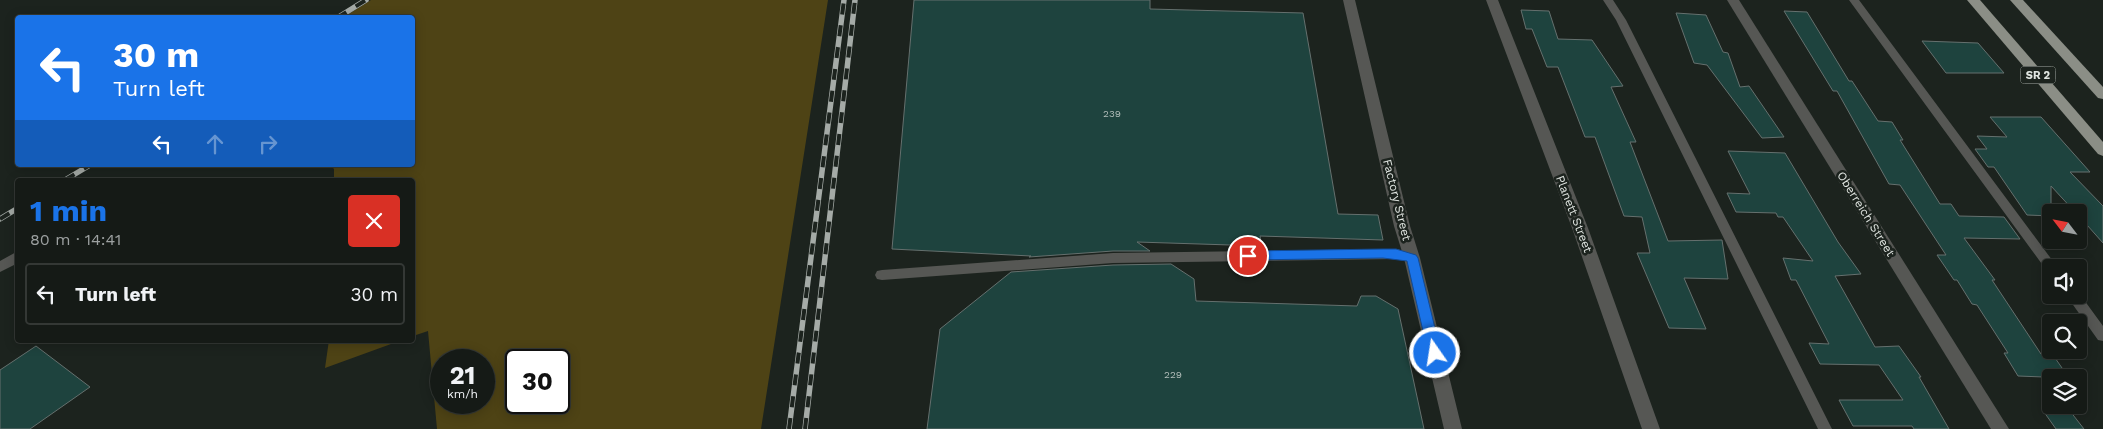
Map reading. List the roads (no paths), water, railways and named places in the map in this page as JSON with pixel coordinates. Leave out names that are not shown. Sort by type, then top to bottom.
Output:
[{"type":"main road","name":"SR 2","points":[[1973,0],[2103,151]]},
{"type":"main road","name":"SR 2","points":[[2016,0],[2103,96]]},
{"type":"street","name":"Factory Street","points":[[1349,0],[1402,226],[1412,258],[1453,429]]},
{"type":"street","name":"Planett Street","points":[[1492,0],[1580,228],[1651,429]]},
{"type":"street","name":"Oberreich Street","points":[[1733,0],[2000,429]]},
{"type":"lane","points":[[1608,0],[1621,20],[1825,429]]},
{"type":"lane","points":[[1854,0],[2045,259]]},
{"type":"lane","points":[[882,274],[1113,258],[1396,254],[1412,258]]},
{"type":"lane","points":[[0,267],[15,258]]},
{"type":"lane","points":[[2080,304],[2103,336]]},
{"type":"railway","points":[[342,15],[366,0]]},
{"type":"railway","points":[[789,429],[844,0]]},
{"type":"railway","points":[[805,429],[855,0]]},
{"type":"railway","points":[[68,178],[87,167]]},
{"type":"railway","points":[[0,219],[15,210]]}]
